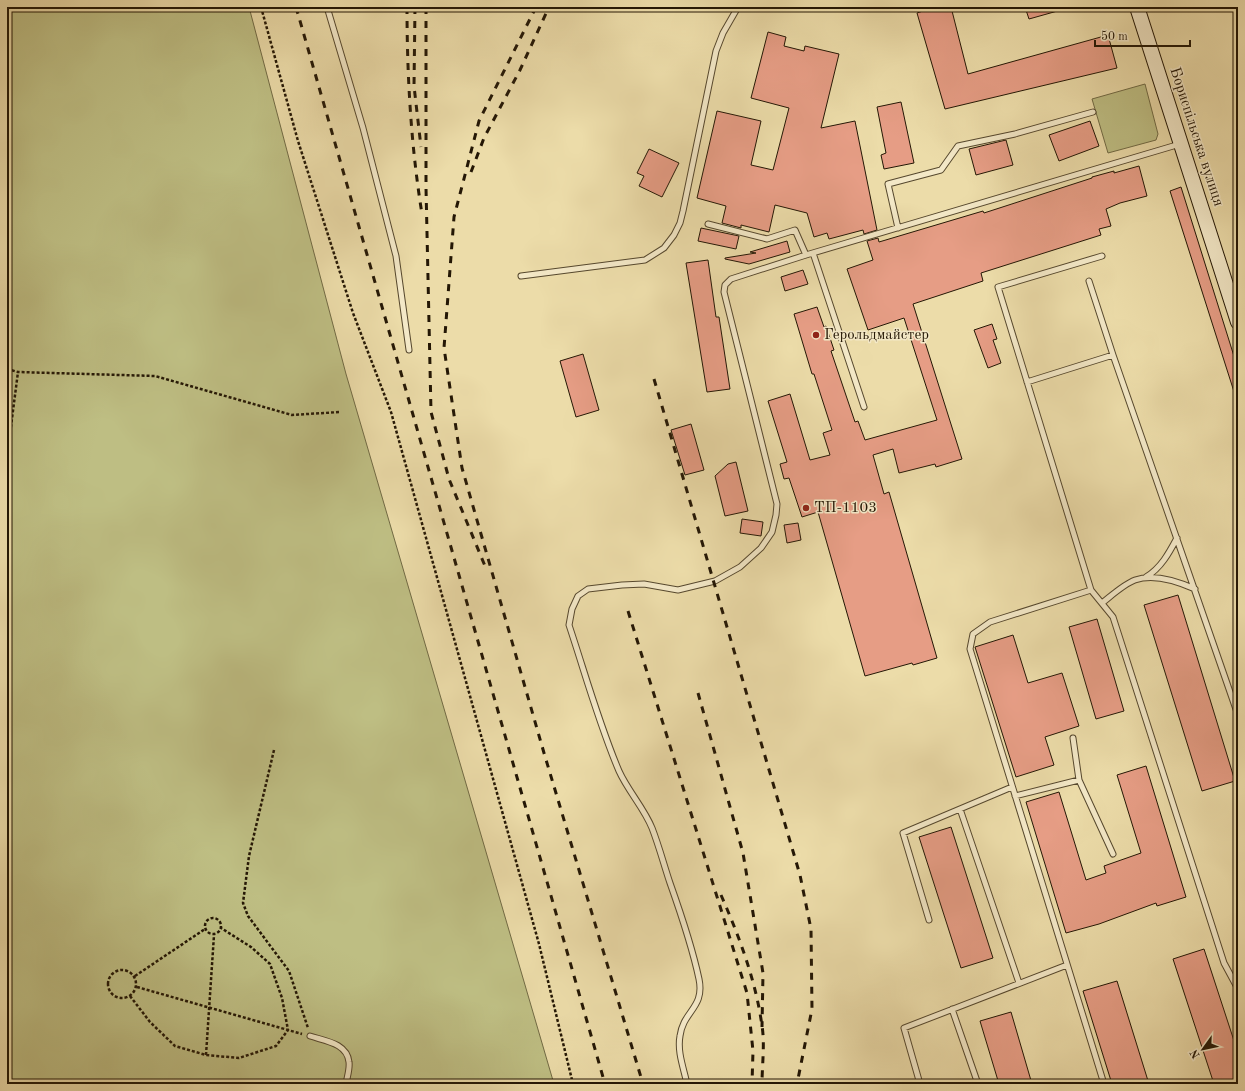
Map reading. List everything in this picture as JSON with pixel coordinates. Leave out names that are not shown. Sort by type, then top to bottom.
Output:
[{"type":"main road","name":"Бориспільська вулиця","points":[[1138,7],[1238,322]]},
{"type":"lane","points":[[327,7],[363,128],[396,256],[409,350]]},
{"type":"lane","points":[[521,276],[645,260],[664,248],[674,235],[680,223],[716,51],[723,33],[738,7]]},
{"type":"lane","points":[[898,228],[888,184],[941,170],[958,146],[1015,134],[1093,112]]},
{"type":"lane","points":[[687,1084],[679,1048],[680,1036],[686,1019],[698,1004],[701,991],[699,979],[685,927],[652,828],[627,786],[615,761],[569,625],[572,609],[578,596],[588,588],[622,584],[644,584],[678,590],[715,581],[740,567],[761,548],[772,532],[777,504],[724,292],[725,285],[731,279],[806,255],[1181,144]]},
{"type":"lane","points":[[708,224],[767,239],[795,230],[806,255]]},
{"type":"lane","points":[[813,253],[864,407]]},
{"type":"lane","points":[[1102,256],[998,287],[1091,590],[1113,617],[1224,963],[1238,989]]},
{"type":"lane","points":[[1089,281],[1113,355],[1238,715]]},
{"type":"lane","points":[[1027,382],[1113,355]]},
{"type":"lane","points":[[1102,603],[1134,581],[1152,574],[1168,556],[1177,538]]},
{"type":"lane","points":[[1146,577],[1178,581],[1195,589]]},
{"type":"lane","points":[[1091,590],[990,622],[973,634],[970,649],[1104,1084]]},
{"type":"lane","points":[[1073,738],[1079,780],[1113,854]]},
{"type":"lane","points":[[1015,796],[1079,780]]},
{"type":"lane","points":[[929,920],[903,833],[1012,787]]},
{"type":"lane","points":[[960,809],[1019,983]]},
{"type":"lane","points":[[920,1084],[904,1028],[1067,965]]},
{"type":"lane","points":[[952,1009],[978,1084]]},
{"type":"lane","points":[[310,1036],[338,1044],[345,1052],[349,1062],[346,1084]]},
{"type":"path","points":[[261,7],[298,141],[353,313],[391,412],[539,944],[573,1084]]},
{"type":"path","points":[[7,369],[18,372],[155,376],[292,415],[340,412]]},
{"type":"path","points":[[7,457],[18,372]]},
{"type":"path","points":[[274,750],[249,856],[243,903],[248,916],[289,971],[310,1036]]},
{"type":"path","points":[[212,917],[218,919],[221,923],[221,928],[218,933],[208,933],[205,929],[205,924],[208,919],[212,917]]},
{"type":"path","points":[[130,996],[150,1022],[175,1046],[206,1055],[239,1058],[276,1046],[288,1030],[282,998],[270,964],[251,947],[221,928]]},
{"type":"path","points":[[135,976],[205,929]]},
{"type":"path","points":[[206,1055],[214,934]]},
{"type":"path","points":[[126,969],[135,976],[136,987],[130,996],[119,998],[110,991],[108,980],[115,971],[126,969]]},
{"type":"path","points":[[136,987],[310,1036]]},
{"type":"green space","points":[[7,7],[249,7],[346,374],[554,1084],[7,1084]]},
{"type":"green space","points":[[1145,84],[1158,134],[1156,140],[1108,153],[1092,99]]},
{"type":"building","points":[[935,7],[951,7],[968,74],[1108,35],[1117,68],[945,109],[917,13]]},
{"type":"building","points":[[1025,7],[1061,7],[1061,10],[1029,19]]},
{"type":"building","points":[[768,32],[786,37],[784,46],[804,51],[805,46],[839,54],[821,128],[855,121],[877,230],[864,234],[863,230],[829,239],[827,233],[814,237],[807,213],[775,205],[769,232],[741,225],[741,228],[722,223],[726,206],[697,198],[717,111],[761,121],[751,165],[773,170],[789,108],[751,98]]},
{"type":"building","points":[[901,102],[914,163],[884,169],[881,155],[886,153],[877,107]]},
{"type":"building","points":[[1090,121],[1099,146],[1059,161],[1049,135]]},
{"type":"building","points":[[1006,140],[1013,165],[976,175],[969,149]]},
{"type":"building","points":[[649,149],[679,163],[662,197],[639,186],[644,176],[637,173]]},
{"type":"building","points":[[1139,166],[1147,196],[1120,203],[1106,209],[1111,226],[1099,229],[1101,235],[981,273],[983,281],[913,304],[962,459],[936,467],[935,464],[899,473],[893,449],[873,455],[884,494],[889,492],[937,658],[913,665],[912,663],[865,676],[818,512],[802,517],[789,478],[784,479],[780,464],[787,462],[768,401],[790,394],[810,460],[830,455],[823,433],[832,430],[814,374],[812,374],[794,314],[817,307],[824,327],[826,326],[834,350],[831,351],[855,422],[858,421],[865,440],[937,420],[904,318],[868,330],[847,269],[873,260],[867,241],[878,238],[879,242],[983,211],[984,213],[1092,177]]},
{"type":"building","points":[[1181,187],[1238,369],[1238,398],[1236,398],[1170,191]]},
{"type":"building","points":[[701,228],[739,236],[736,249],[698,241]]},
{"type":"building","points":[[787,241],[790,252],[749,264],[725,259],[756,253],[750,252]]},
{"type":"building","points":[[708,260],[716,317],[719,317],[730,389],[707,392],[686,263]]},
{"type":"building","points":[[803,270],[808,284],[785,291],[781,277]]},
{"type":"building","points":[[992,324],[997,339],[993,340],[1001,363],[988,368],[974,330]]},
{"type":"building","points":[[583,354],[599,410],[576,417],[560,361]]},
{"type":"building","points":[[691,424],[704,470],[685,475],[671,430]]},
{"type":"building","points":[[736,462],[748,511],[725,516],[715,476],[728,464]]},
{"type":"building","points":[[742,519],[763,522],[761,536],[740,533]]},
{"type":"building","points":[[798,523],[801,540],[787,543],[784,525]]},
{"type":"building","points":[[1178,595],[1235,781],[1202,791],[1144,605]]},
{"type":"building","points":[[1097,619],[1124,711],[1096,719],[1069,627]]},
{"type":"building","points":[[1013,635],[1028,683],[1062,673],[1079,726],[1045,737],[1054,765],[1016,777],[975,647]]},
{"type":"building","points":[[1146,766],[1186,897],[1157,906],[1156,903],[1099,924],[1066,933],[1026,802],[1059,792],[1086,880],[1106,873],[1104,866],[1141,853],[1117,775]]},
{"type":"building","points":[[951,827],[993,958],[961,968],[919,837]]},
{"type":"building","points":[[1204,949],[1238,1053],[1238,1084],[1214,1084],[1173,959]]},
{"type":"building","points":[[1117,981],[1149,1084],[1112,1084],[1083,991]]},
{"type":"building","points":[[1011,1012],[1032,1084],[999,1084],[980,1021]]},
{"type":"railway","points":[[296,7],[605,1084]]},
{"type":"railway","points":[[407,7],[410,111],[422,214]]},
{"type":"railway","points":[[415,7],[414,86],[421,147]]},
{"type":"railway","points":[[426,7],[426,188],[431,412],[449,479],[485,566]]},
{"type":"railway","points":[[536,7],[479,121],[454,217],[444,348],[462,468],[544,753],[643,1084]]},
{"type":"railway","points":[[471,172],[484,138],[520,70],[549,7]]},
{"type":"railway","points":[[654,379],[800,875],[811,929],[812,1009],[797,1084]]},
{"type":"railway","points":[[628,611],[747,993],[753,1051],[752,1084]]},
{"type":"railway","points":[[698,693],[743,853],[763,973],[762,1027]]},
{"type":"railway","points":[[721,895],[746,959],[756,992],[763,1040],[762,1084]]},
{"type":"place","name":"Герольдмайстер","points":[[816,335]]},
{"type":"place","name":"ТП-1103","points":[[806,508]]}]
